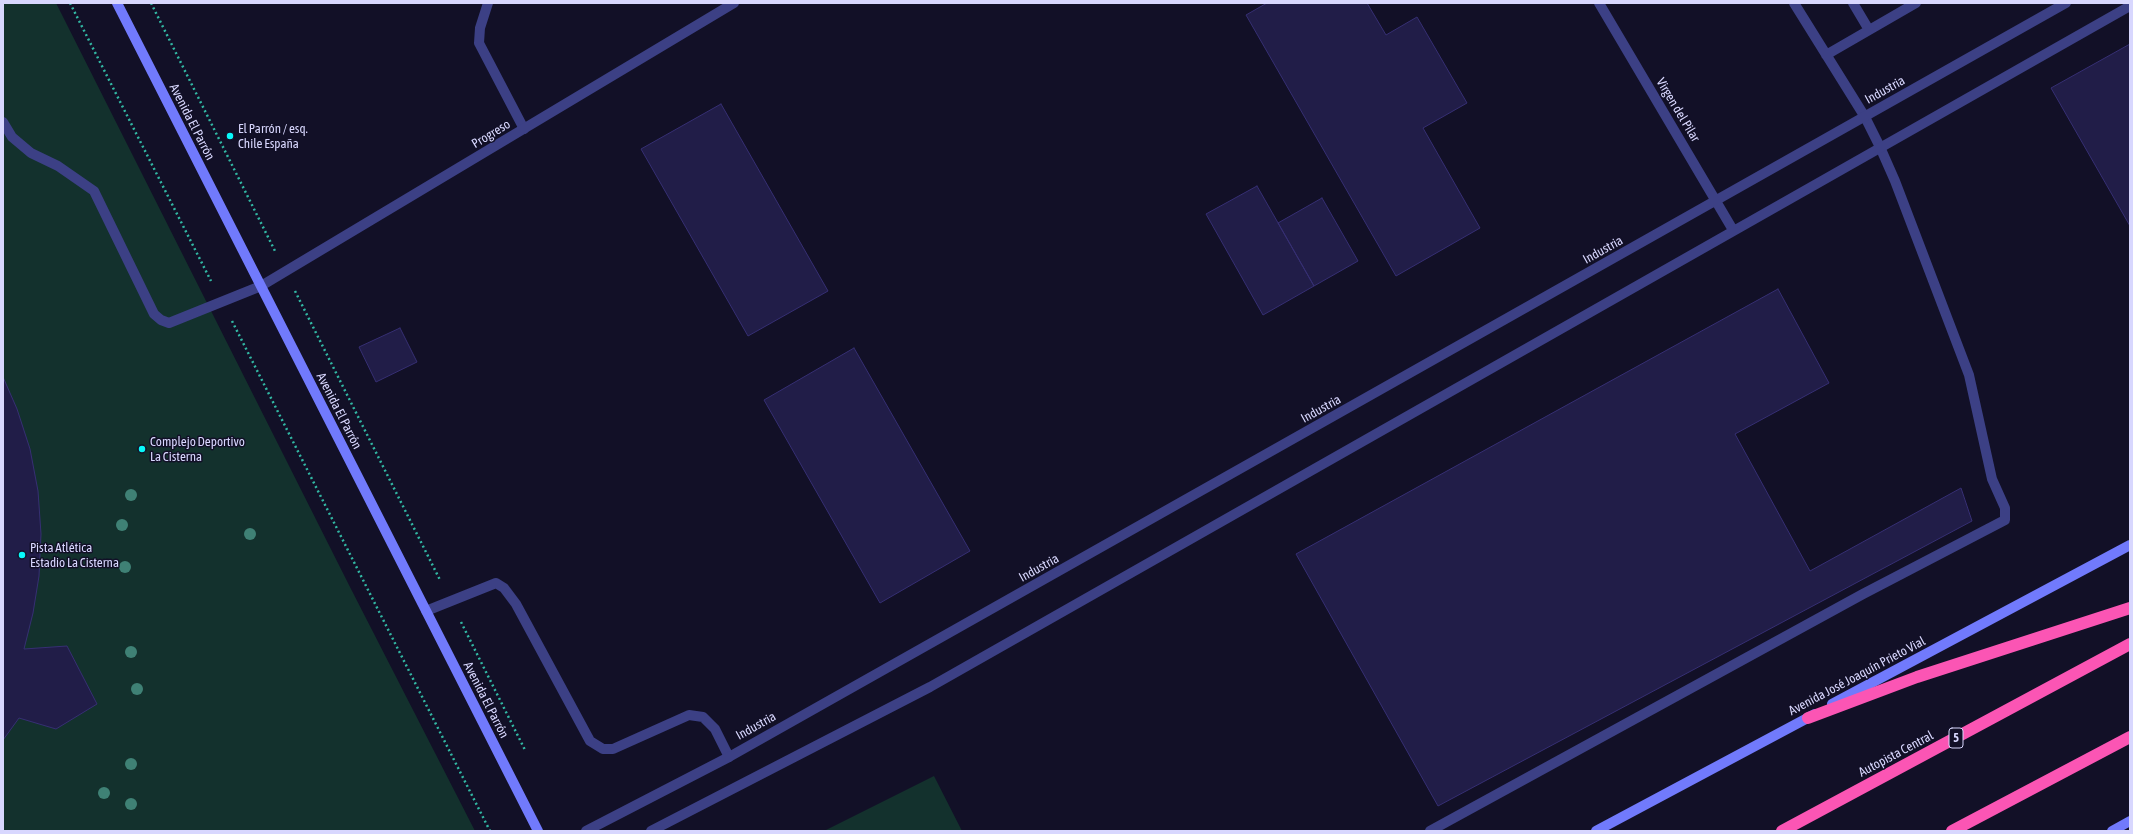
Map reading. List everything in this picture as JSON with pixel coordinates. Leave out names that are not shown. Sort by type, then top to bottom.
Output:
[{"type":"highway","points":[[1808,718],[1916,677],[2130,608]]},
{"type":"highway","name":"Autopista Central","points":[[1782,831],[2130,644]]},
{"type":"highway","points":[[1952,831],[2130,737]]},
{"type":"main road","name":"Avenida El Parrón","points":[[117,3],[538,831]]},
{"type":"main road","name":"Avenida José Joaquín Prieto Vial","points":[[1596,831],[2130,545]]},
{"type":"main road","points":[[2112,831],[2130,821]]},
{"type":"street","points":[[488,3],[480,28],[479,43],[524,129]]},
{"type":"street","name":"Progreso","points":[[3,122],[12,137],[31,153],[64,169],[94,191],[154,314],[161,320],[169,323],[261,286],[286,273],[734,3]]},
{"type":"street","name":"Virgen del Pilar","points":[[1599,3],[1733,230]]},
{"type":"street","points":[[1430,831],[1857,598],[2005,520],[2005,508],[1992,479],[1969,375],[1880,147],[1865,117],[1794,3]]},
{"type":"street","points":[[1853,3],[1869,30]]},
{"type":"street","points":[[1826,54],[1916,3]]},
{"type":"street","name":"Industria","points":[[586,831],[729,757],[2066,3]]},
{"type":"street","points":[[651,831],[930,688],[1733,230],[2130,6]]},
{"type":"street","points":[[426,611],[496,583],[504,588],[516,604],[590,741],[602,749],[613,749],[689,716],[703,717],[714,729],[729,757]]},
{"type":"path","points":[[70,3],[490,831]]},
{"type":"path","points":[[150,3],[527,754]]},
{"type":"green space","name":"Complejo Deportivo La Cisterna","points":[[3,3],[56,3],[351,589],[475,831],[3,831]]},
{"type":"green space","points":[[934,776],[962,831],[824,831]]},
{"type":"building","points":[[1267,3],[1367,3],[1386,35],[1417,17],[1467,103],[1423,128],[1480,228],[1396,276],[1246,15]]},
{"type":"building","points":[[2130,44],[2130,226],[2051,88]]},
{"type":"building","points":[[721,104],[828,291],[748,336],[641,149]]},
{"type":"building","points":[[1257,186],[1314,286],[1263,315],[1206,214]]},
{"type":"building","points":[[1322,198],[1358,261],[1314,286],[1278,223]]},
{"type":"building","points":[[1778,289],[1829,383],[1735,434],[1810,571],[1961,488],[1972,521],[1438,806],[1296,554]]},
{"type":"building","points":[[400,328],[417,362],[376,382],[359,347]]},
{"type":"building","points":[[854,348],[970,551],[880,603],[764,400]]},
{"type":"building","name":"Pista Atlética Estadio La Cisterna","points":[[3,377],[17,409],[30,449],[38,491],[41,534],[39,576],[33,613],[24,649],[67,646],[97,704],[56,729],[19,718],[3,740]]},
{"type":"place","name":"El Parrón / esq. Chile España","points":[[230,136]]},
{"type":"place","name":"Complejo Deportivo La Cisterna","points":[[142,449]]},
{"type":"place","name":"Pista Atlética Estadio La Cisterna","points":[[22,555]]}]
